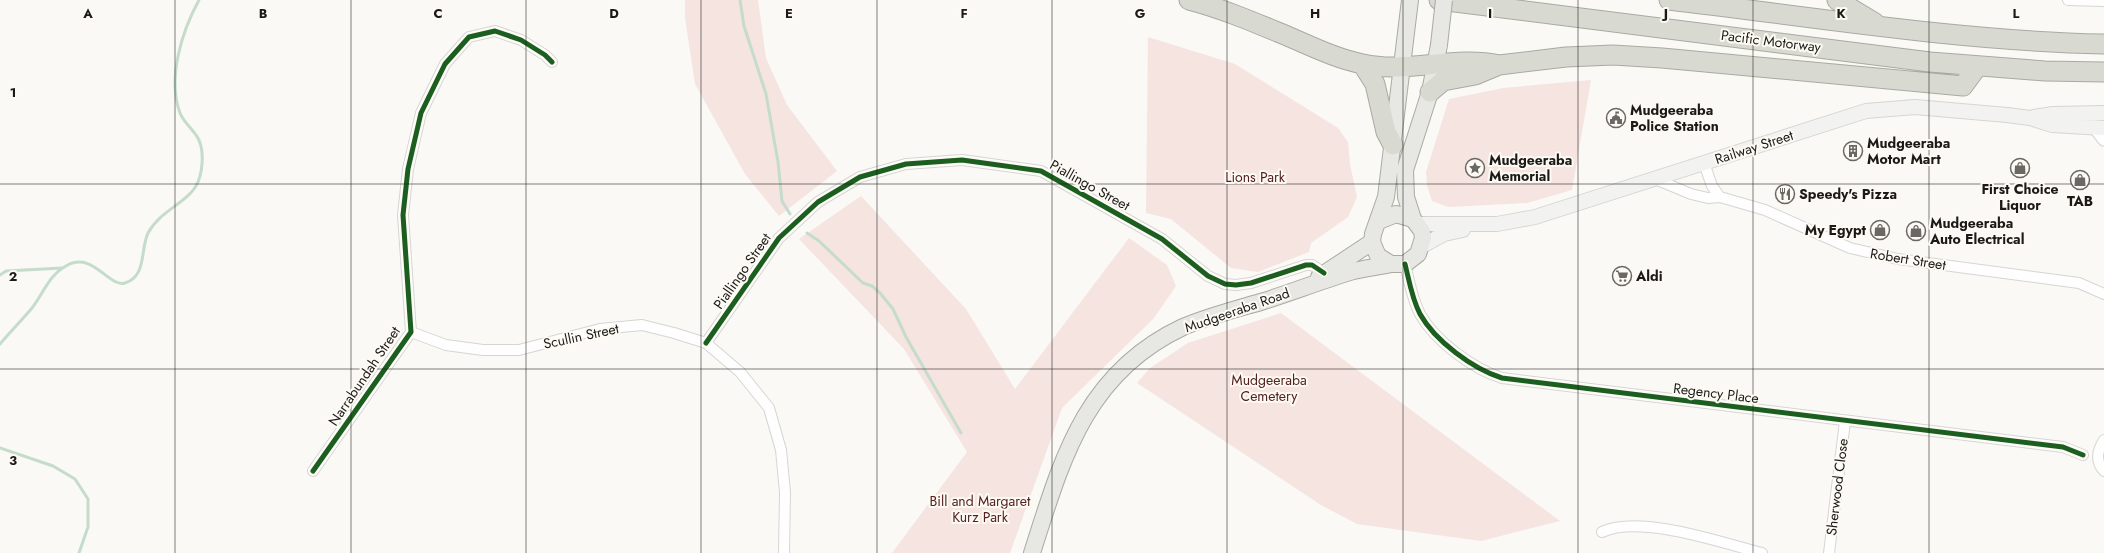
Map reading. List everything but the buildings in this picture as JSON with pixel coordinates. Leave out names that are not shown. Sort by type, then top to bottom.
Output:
[{"type":"highway","points":[[1189,0],[1250,20],[1325,52],[1363,64],[1402,67],[1437,54],[1499,65]]},
{"type":"highway","name":"Pacific Motorway","points":[[1439,0],[1977,67],[2104,72]]},
{"type":"highway","name":"Pacific Motorway","points":[[1669,0],[1881,27],[2049,42],[2104,44]]},
{"type":"highway","points":[[1837,0],[1881,27]]},
{"type":"highway","points":[[1430,92],[1443,81],[1476,75],[1499,65],[1590,55],[1632,56],[1963,86],[1977,67]]},
{"type":"highway","points":[[1363,64],[1375,84],[1386,132],[1393,146]]},
{"type":"main road","points":[[1410,0],[1386,197],[1379,221],[1373,234],[1372,242],[1378,256],[1398,264],[1418,254],[1422,246],[1422,231],[1415,221],[1406,197],[1406,170],[1430,92],[1437,54],[1444,0]]},
{"type":"main road","name":"Railway Street","points":[[1422,246],[1444,234],[1483,225],[1535,217],[1817,126],[1872,110],[1915,107],[2030,118],[2052,125],[2100,128]]},
{"type":"main road","name":"Railway Street","points":[[2030,118],[2053,114],[2104,113]]},
{"type":"main road","points":[[1379,221],[1396,214],[1415,221]]},
{"type":"main road","name":"Railway Street","points":[[1415,221],[1483,225]]},
{"type":"main road","name":"Mudgeeraba Road","points":[[1308,286],[1324,273],[1372,242]]},
{"type":"main road","name":"Mudgeeraba Road","points":[[1032,553],[1071,442],[1085,414],[1125,366],[1155,342],[1183,327],[1217,314],[1351,272],[1398,264]]},
{"type":"street","points":[[2068,0],[2104,0]]},
{"type":"street","name":"Narrabundah Street","points":[[313,471],[411,332],[403,215],[408,169],[421,113],[445,64],[469,37],[495,31],[521,40],[545,55],[552,62]]},
{"type":"street","name":"Railway Street","points":[[2100,128],[2104,139]]},
{"type":"street","name":"Piallingo Street","points":[[706,343],[779,238],[818,202],[860,177],[906,164],[962,160],[1041,171],[1162,239],[1208,276],[1225,284],[1236,285],[1251,282],[1306,265],[1312,265],[1324,273]]},
{"type":"street","points":[[1704,163],[1712,186],[1720,197]]},
{"type":"street","name":"Robert Street","points":[[1655,179],[1691,194],[1708,198],[1720,197],[1765,210],[1835,242],[1870,254],[2078,283],[2104,294]]},
{"type":"street","name":"Regency Place","points":[[1398,264],[1420,313],[1432,331],[1461,355],[1493,375],[1511,380],[2063,447],[2083,454]]},
{"type":"street","name":"Scullin Street","points":[[411,332],[446,345],[483,350],[519,350],[600,329],[642,325],[674,332],[706,343],[740,372],[769,408],[781,450],[785,492],[784,553]]},
{"type":"street","name":"Sherwood Close","points":[[1829,553],[1845,421]]},
{"type":"street","points":[[2104,440],[2097,456],[2099,465],[2104,472]]},
{"type":"street","points":[[1602,532],[1620,526],[1664,530],[1689,534],[1762,553]]},
{"type":"green space","points":[[685,0],[758,0],[766,58],[787,105],[837,171],[779,216],[745,174],[695,84],[685,18]]},
{"type":"green space","name":"Lions Park","points":[[1148,37],[1235,64],[1338,128],[1348,142],[1350,164],[1357,197],[1348,217],[1311,243],[1309,252],[1258,272],[1231,268],[1171,219],[1146,213]]},
{"type":"green space","points":[[1591,80],[1572,190],[1527,203],[1448,207],[1432,201],[1427,186],[1426,172],[1449,99],[1503,88]]},
{"type":"green space","name":"Bill and Margaret Kurz Park","points":[[861,196],[966,309],[1015,389],[1129,238],[1167,265],[1176,286],[1154,318],[1062,408],[1010,553],[892,553],[967,452],[904,349],[799,239]]},
{"type":"green space","name":"Mudgeeraba Cemetery","points":[[1281,313],[1560,521],[1481,541],[1357,524],[1321,505],[1137,383],[1150,368],[1188,343]]},
{"type":"waterway","points":[[0,344],[32,308],[55,274],[66,266],[75,262],[84,263],[92,266],[119,283],[125,283],[132,280],[140,269],[148,233],[160,218],[194,189],[198,182],[202,165],[201,146],[196,135],[181,116],[176,99],[175,85],[178,55],[182,40],[199,0]]},
{"type":"waterway","points":[[740,0],[744,26],[766,94],[778,162],[782,201],[790,214]]},
{"type":"waterway","points":[[807,233],[819,241],[863,283],[872,286],[880,293],[893,309],[906,337],[961,433]]},
{"type":"waterway","points":[[0,275],[6,271],[62,268]]},
{"type":"waterway","points":[[0,448],[53,466],[75,479],[88,499],[88,527],[79,553]]},
{"type":"cycle path","points":[[313,471],[411,332],[403,215],[408,169],[421,113],[445,64],[469,37],[495,31],[521,40],[545,55],[552,62]]},
{"type":"cycle path","points":[[706,343],[779,238],[818,202],[860,177],[906,164],[962,160],[1041,171],[1162,239],[1208,276],[1225,284],[1236,285],[1251,283],[1306,265],[1312,265],[1324,273]]},
{"type":"cycle path","points":[[1405,264],[1417,308],[1435,334],[1467,361],[1491,374],[1502,378],[2063,447],[2083,455]]},
{"type":"place","name":"Mudgeeraba Police Station","points":[[1616,118]]},
{"type":"place","name":"Mudgeeraba Motor Mart","points":[[1853,151]]},
{"type":"place","name":"Mudgeeraba Memorial","points":[[1475,168]]},
{"type":"place","name":"First Choice Liquor","points":[[2020,168]]},
{"type":"place","name":"TAB","points":[[2080,180]]},
{"type":"place","name":"Speedy's Pizza","points":[[1785,194]]},
{"type":"place","name":"My Egypt","points":[[1880,230]]},
{"type":"place","name":"Mudgeeraba Auto Electrical","points":[[1916,231]]},
{"type":"place","name":"Aldi","points":[[1622,276]]}]
